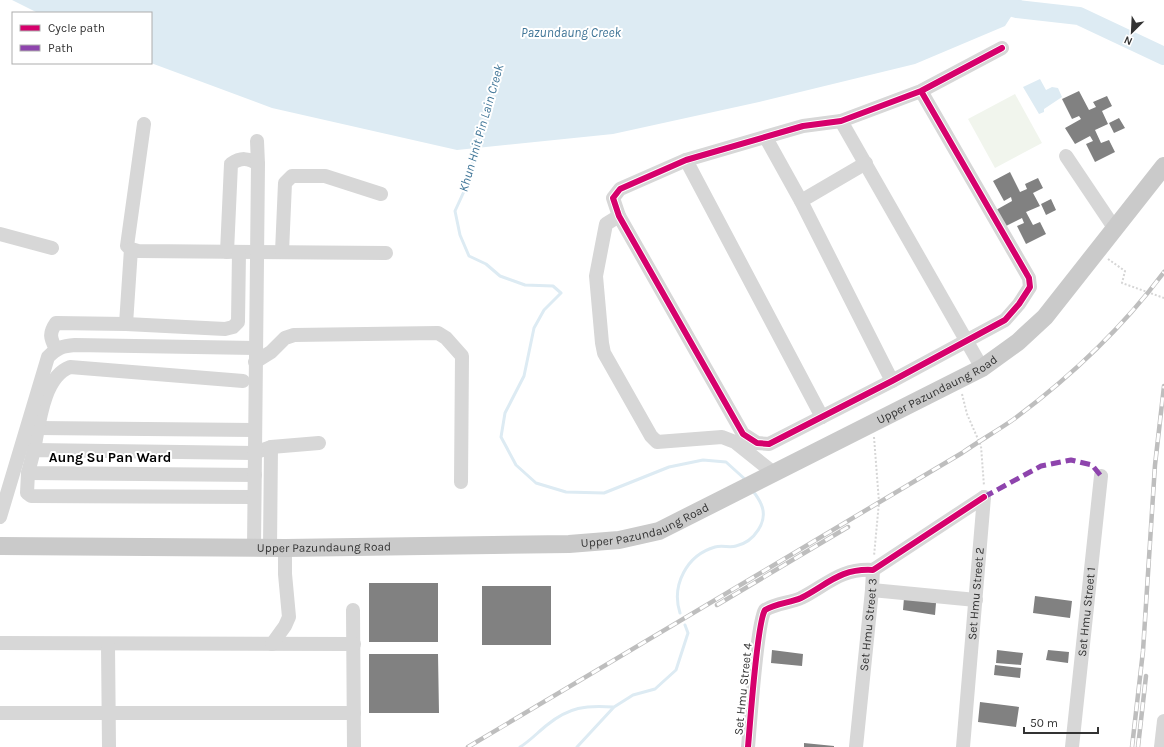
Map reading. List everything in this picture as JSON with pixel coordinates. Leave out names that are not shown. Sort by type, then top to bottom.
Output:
[{"type":"main road","name":"Upper Pazundaung Road","points":[[0,546],[270,547],[569,544],[619,540],[659,531],[958,381],[982,368],[1018,342],[1045,317],[1164,166]]},
{"type":"street","points":[[921,90],[1029,278],[1030,287],[1019,304],[1005,320],[892,381],[769,444],[757,443],[743,434],[619,216],[613,198],[620,190],[686,160],[804,126],[841,121],[921,90],[1002,48]]},
{"type":"street","points":[[841,121],[982,368]]},
{"type":"street","points":[[144,124],[127,246],[131,249],[138,251],[386,253]]},
{"type":"street","points":[[766,138],[801,201],[892,381]]},
{"type":"street","points":[[257,141],[254,497],[270,547],[285,574],[289,618],[287,624],[272,644]]},
{"type":"street","points":[[1066,156],[1115,229]]},
{"type":"street","points":[[56,349],[50,338],[51,330],[56,323],[126,324],[225,329],[233,327],[238,322],[233,252],[231,164],[244,158],[258,164]]},
{"type":"street","points":[[686,160],[822,417]]},
{"type":"street","points":[[801,201],[866,163]]},
{"type":"street","points":[[282,252],[285,183],[288,178],[292,176],[325,176],[381,194]]},
{"type":"street","points":[[619,216],[606,224],[596,276],[602,343],[604,353],[651,436],[658,442],[722,437],[735,442],[768,477]]},
{"type":"street","points":[[0,234],[52,248]]},
{"type":"street","points":[[126,324],[131,249]]},
{"type":"street","points":[[255,362],[271,352],[284,338],[294,335],[438,333],[446,338],[462,356],[461,482]]},
{"type":"street","points":[[0,517],[48,357],[56,349],[64,346],[75,345],[255,348]]},
{"type":"street","points":[[243,381],[70,367],[57,374],[43,403],[26,489],[27,493],[32,496],[254,497]]},
{"type":"street","points":[[38,428],[254,430]]},
{"type":"street","points":[[34,450],[254,453],[271,447],[319,443]]},
{"type":"street","points":[[270,547],[271,447]]},
{"type":"street","points":[[28,473],[255,475]]},
{"type":"street","name":"Set Hmu Street 1","points":[[1072,747],[1101,476]]},
{"type":"street","points":[[873,570],[984,497]]},
{"type":"street","name":"Set Hmu Street 2","points":[[963,747],[984,497]]},
{"type":"street","name":"Set Hmu Street 4","points":[[748,747],[762,613],[768,608],[801,598],[820,585],[842,574],[861,569],[873,570]]},
{"type":"street","name":"Set Hmu Street 3","points":[[856,747],[873,570]]},
{"type":"street","points":[[872,590],[976,600]]},
{"type":"street","points":[[352,610],[354,644],[354,747]]},
{"type":"street","points":[[0,644],[354,644]]},
{"type":"street","points":[[108,645],[109,747]]},
{"type":"street","points":[[0,713],[354,713]]},
{"type":"street","points":[[1161,747],[1164,728]]},
{"type":"path","points":[[1098,250],[1120,269],[1125,271],[1122,283],[1164,298]]},
{"type":"path","points":[[958,381],[967,414],[980,441],[984,497]]},
{"type":"shaded area","points":[[1015,94],[1042,143],[995,168],[968,119]]},
{"type":"water","name":"Pazundaung Creek","points":[[12,0],[1022,0],[1005,26],[915,64],[759,102],[613,134],[457,150],[272,108],[152,63],[152,12],[36,12]]},
{"type":"water","points":[[1040,79],[1046,90],[1052,87],[1058,88],[1062,97],[1044,109],[1044,112],[1039,114],[1023,87]]},
{"type":"building","points":[[1079,91],[1089,110],[1096,107],[1093,102],[1107,96],[1112,106],[1102,111],[1108,124],[1095,130],[1101,143],[1109,140],[1115,152],[1095,162],[1086,144],[1093,141],[1090,136],[1075,144],[1065,128],[1081,119],[1079,116],[1072,119],[1062,99]]},
{"type":"building","points":[[1119,118],[1125,128],[1114,133],[1109,123]]},
{"type":"building","points":[[1010,172],[1020,192],[1027,189],[1025,184],[1038,178],[1043,188],[1033,193],[1040,206],[1026,212],[1033,225],[1040,222],[1046,234],[1026,244],[1017,226],[1024,223],[1022,218],[1006,226],[996,210],[1012,201],[1011,197],[1004,201],[993,181]]},
{"type":"building","points":[[1051,199],[1056,210],[1046,215],[1041,204]]},
{"type":"building","points":[[369,583],[438,583],[438,642],[369,642]]},
{"type":"building","points":[[482,586],[551,586],[551,645],[482,645]]},
{"type":"building","points":[[1035,596],[1072,601],[1070,618],[1033,613]]},
{"type":"building","points":[[904,598],[936,603],[935,615],[903,610]]},
{"type":"building","points":[[772,650],[803,654],[802,666],[771,663]]},
{"type":"building","points":[[997,650],[1023,653],[1021,665],[996,663]]},
{"type":"building","points":[[1048,650],[1069,652],[1068,663],[1046,660]]},
{"type":"building","points":[[369,654],[438,654],[439,713],[369,713]]},
{"type":"building","points":[[995,665],[1021,668],[1020,678],[994,675]]},
{"type":"building","points":[[980,702],[1019,707],[1016,727],[978,722]]},
{"type":"building","points":[[804,743],[834,746],[834,747],[804,747]]},
{"type":"waterway","points":[[985,0],[1017,9],[1079,16],[1164,56]]},
{"type":"waterway","name":"Khun Hnit Pin Lain Creek","points":[[478,144],[466,187],[455,211],[460,235],[469,256],[486,264],[500,276],[525,285],[553,286],[561,293],[544,310],[534,328],[524,376],[505,413],[501,437],[516,465],[536,483],[566,492],[604,493],[669,467],[703,460],[726,462],[747,481]]},
{"type":"waterway","name":"Khun Hnit Pin Lain Creek","points":[[680,613],[678,592],[680,582],[689,564],[705,551],[715,547],[734,547],[743,544],[758,530],[763,517],[763,511],[761,504],[753,491]]},
{"type":"waterway","name":"Khun Hnit Pin Lain Creek","points":[[577,747],[614,707],[633,695],[655,689],[676,670],[688,633],[685,625]]},
{"type":"waterway","points":[[520,747],[563,714],[578,708],[594,706],[613,707]]},
{"type":"railway","points":[[468,747],[962,453],[1014,419],[1035,403],[1094,351],[1131,312],[1164,272]]},
{"type":"railway","points":[[1132,747],[1143,651],[1155,465],[1164,386]]},
{"type":"railway","points":[[717,605],[848,527]]},
{"type":"railway","points":[[1138,747],[1146,676]]},
{"type":"marked path","points":[[984,497],[1041,466],[1071,460],[1092,465],[1101,476]]},
{"type":"cycle path","points":[[921,91],[1029,278],[1030,287],[1019,304],[1005,320],[892,381],[769,444],[757,443],[743,434],[619,216],[613,198],[620,189],[686,160],[803,126],[841,121],[921,91],[1002,48]]},
{"type":"cycle path","points":[[748,747],[759,633],[765,610],[801,598],[834,578],[851,572],[873,570],[984,497]]},
{"type":"district","name":"Aung Su Pan Ward","points":[[110,457]]}]
